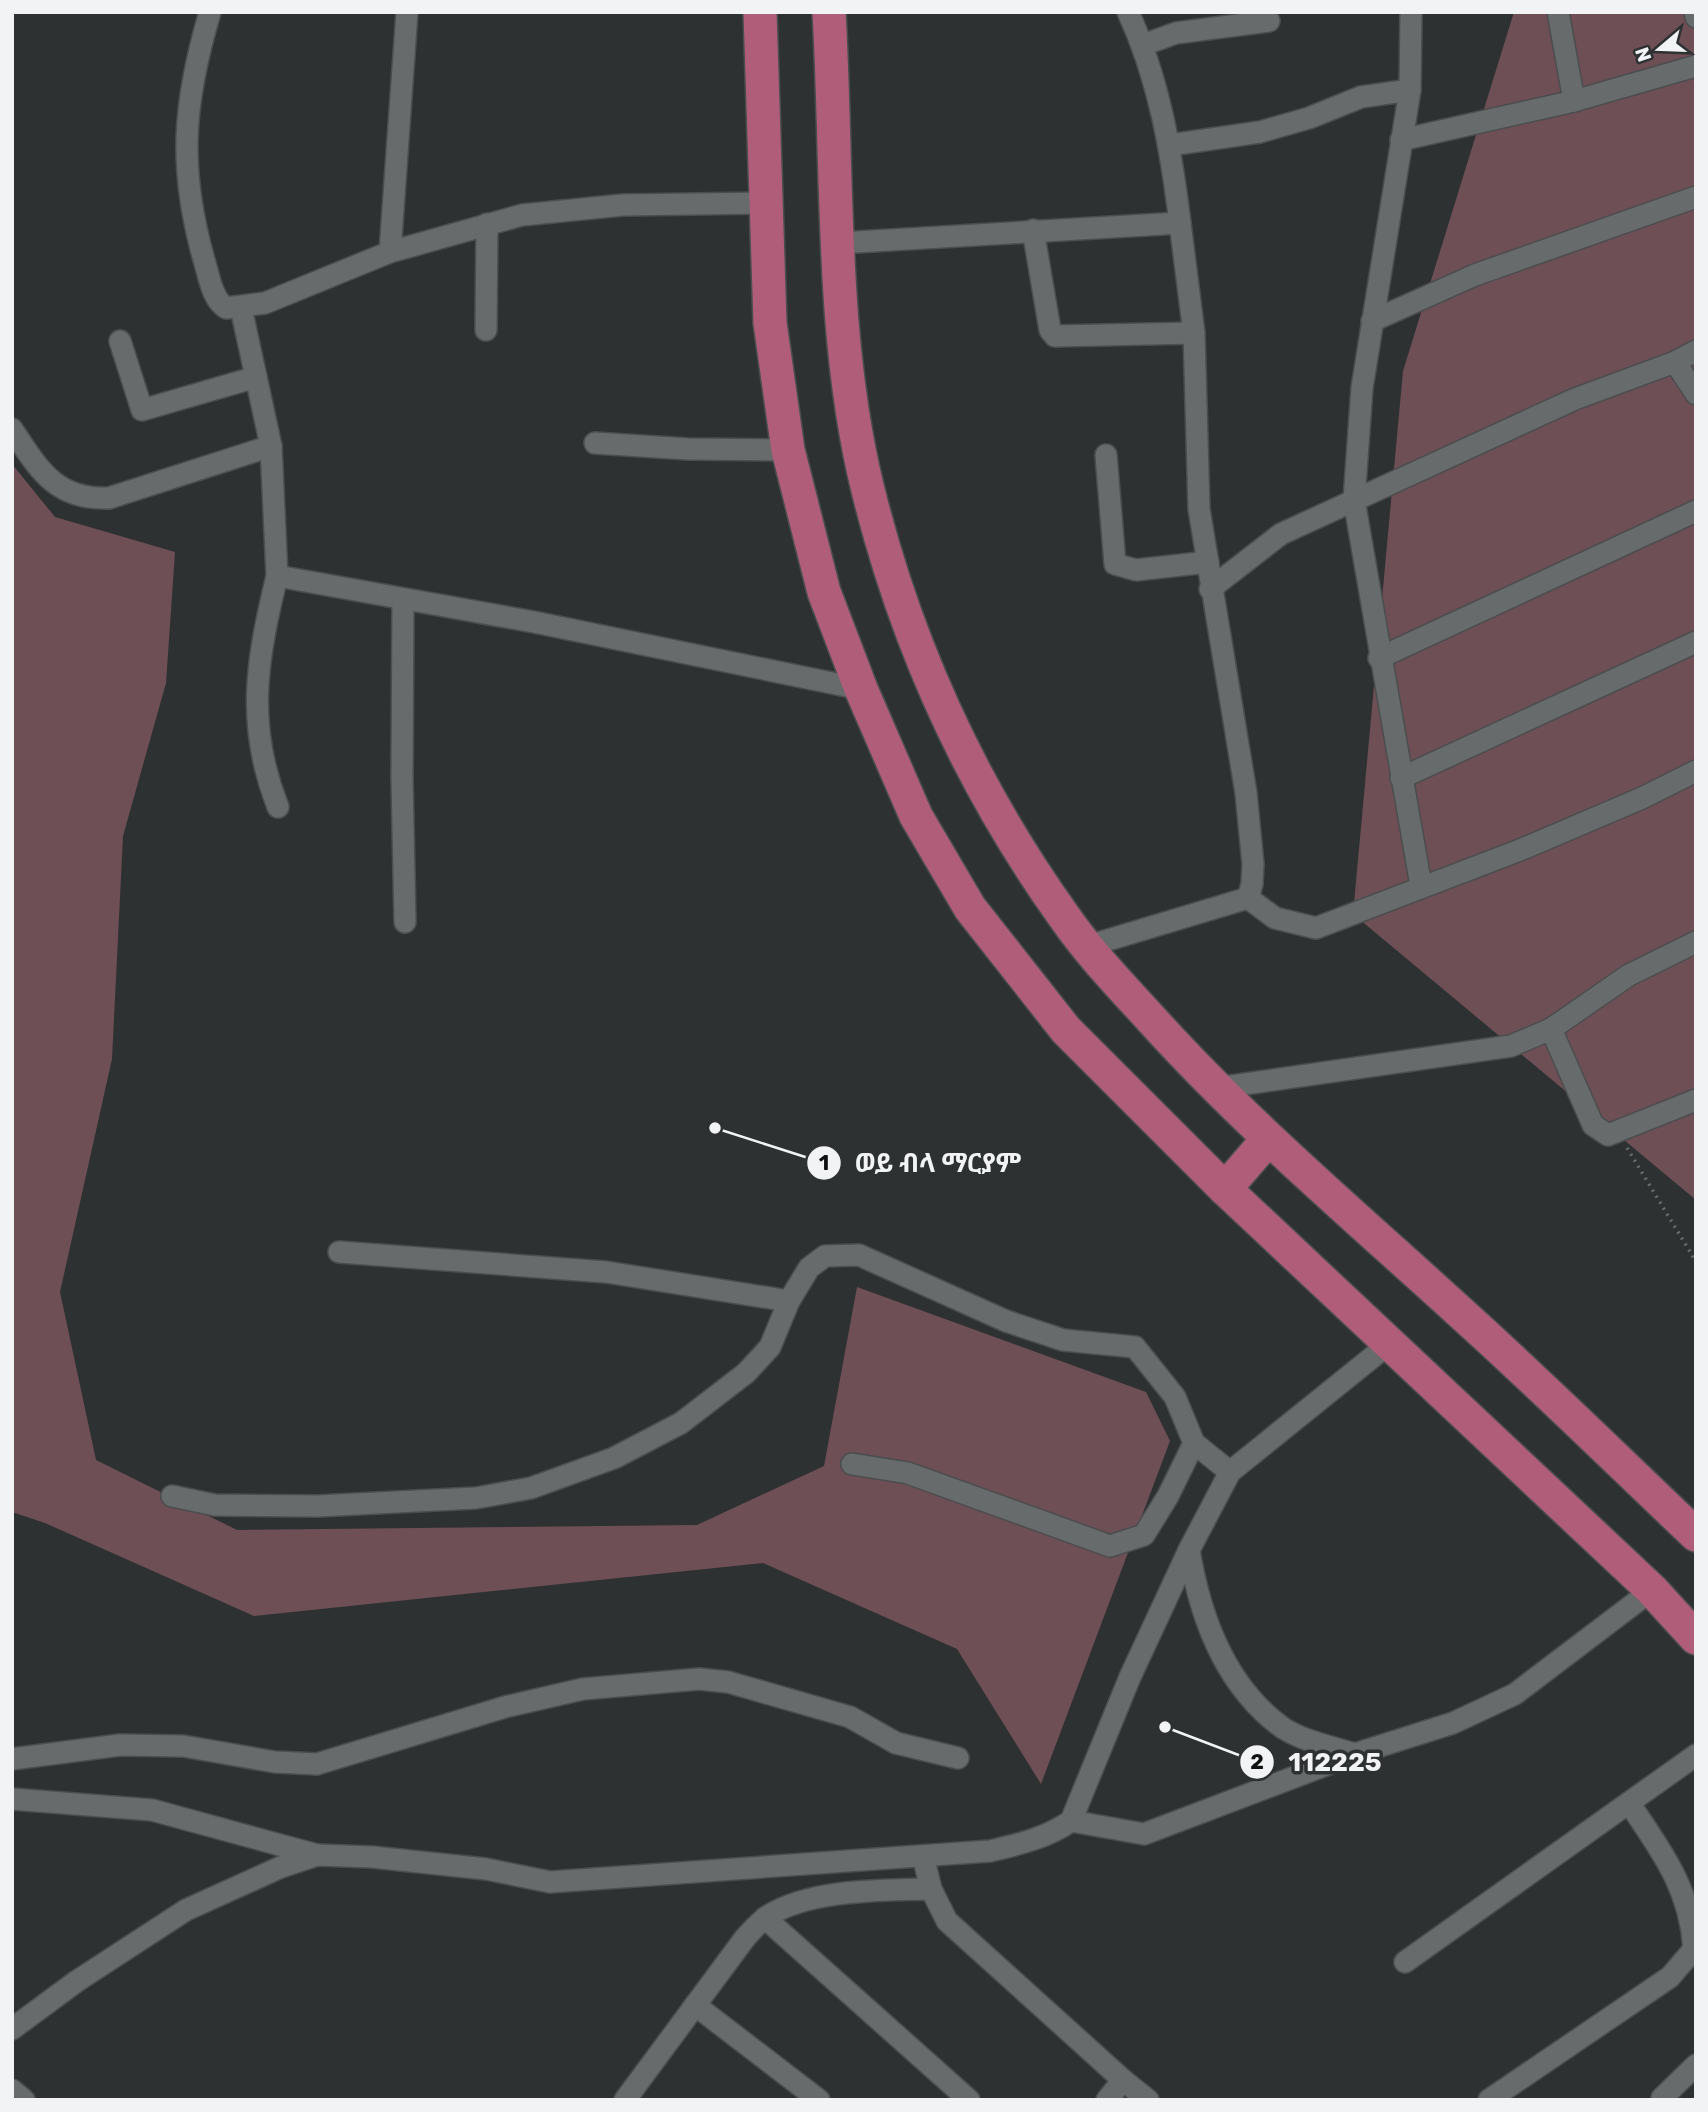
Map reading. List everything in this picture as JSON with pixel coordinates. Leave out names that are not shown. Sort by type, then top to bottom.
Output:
[{"type":"main road","points":[[760,12],[770,323],[788,450],[824,592],[861,690],[916,816],[970,908],[1066,1030],[1225,1189],[1652,1590],[1696,1638]]},
{"type":"main road","points":[[829,12],[844,349],[850,402],[867,487],[896,593],[933,690],[997,817],[1065,919],[1129,995],[1217,1088],[1268,1139],[1464,1315],[1696,1535]]},
{"type":"main road","points":[[1225,1189],[1268,1139]]},
{"type":"street","points":[[210,12],[194,65],[185,130],[188,193],[201,247],[219,303],[226,308],[265,303],[390,252],[522,215],[623,205],[766,203]]},
{"type":"street","points":[[390,252],[407,12]]},
{"type":"street","points":[[1128,12],[1143,45],[1170,145],[1194,333],[1199,509],[1210,589],[1246,793],[1252,864],[1252,884],[1248,898]]},
{"type":"street","points":[[1411,12],[1410,90],[1362,388],[1354,500],[1379,658],[1421,886]]},
{"type":"street","points":[[1558,12],[1574,101]]},
{"type":"street","points":[[1143,45],[1176,33],[1269,22]]},
{"type":"street","points":[[1401,140],[1574,101],[1696,66]]},
{"type":"street","points":[[1170,145],[1260,132],[1309,118],[1361,97],[1410,90]]},
{"type":"street","points":[[1373,321],[1475,275],[1696,197]]},
{"type":"street","points":[[839,243],[1180,223]]},
{"type":"street","points":[[486,330],[487,224]]},
{"type":"street","points":[[1032,230],[1050,330],[1055,336],[1194,333]]},
{"type":"street","points":[[240,308],[271,446],[277,576],[259,649],[257,706],[266,775],[278,807]]},
{"type":"street","points":[[120,341],[142,410],[256,377]]},
{"type":"street","points":[[1210,589],[1281,534],[1575,399],[1675,362],[1696,351]]},
{"type":"street","points":[[1675,362],[1696,394]]},
{"type":"street","points":[[12,429],[34,463],[67,494],[86,499],[108,498],[271,446]]},
{"type":"street","points":[[595,443],[688,449],[788,450]]},
{"type":"street","points":[[1106,454],[1115,565],[1136,570],[1208,562]]},
{"type":"street","points":[[1379,658],[1696,511]]},
{"type":"street","points":[[277,576],[534,622],[861,690]]},
{"type":"street","points":[[403,599],[401,765],[405,922]]},
{"type":"street","points":[[1401,778],[1696,642]]},
{"type":"street","points":[[1248,898],[1275,918],[1317,928],[1520,850],[1642,798],[1696,771]]},
{"type":"street","points":[[1088,946],[1248,898]]},
{"type":"street","points":[[1217,1088],[1511,1046],[1551,1028],[1629,975],[1696,942]]},
{"type":"street","points":[[1551,1028],[1593,1125],[1608,1135],[1696,1100]]},
{"type":"street","points":[[339,1252],[606,1272],[789,1301]]},
{"type":"street","points":[[172,1496],[215,1505],[317,1506],[475,1497],[531,1488],[614,1458],[681,1423],[746,1373],[770,1347],[789,1301],[809,1268],[825,1256],[859,1255],[1017,1325],[1063,1340],[1135,1347],[1175,1397],[1194,1443],[1230,1472]]},
{"type":"street","points":[[12,1799],[152,1810],[317,1855],[372,1857],[486,1869],[550,1882],[990,1851],[1026,1843],[1071,1821],[1130,1677],[1189,1550],[1230,1472],[1390,1343]]},
{"type":"street","points":[[852,1464],[908,1473],[1110,1546],[1144,1535],[1168,1496],[1194,1443]]},
{"type":"street","points":[[1189,1550],[1195,1590],[1220,1655],[1251,1697],[1284,1729],[1355,1754]]},
{"type":"street","points":[[1071,1821],[1144,1834],[1355,1754],[1453,1723],[1515,1694],[1652,1590]]},
{"type":"street","points":[[12,1759],[120,1745],[170,1746],[275,1762],[317,1764],[505,1707],[583,1689],[699,1679],[728,1682],[850,1717],[896,1743],[958,1758]]},
{"type":"street","points":[[1405,1962],[1696,1755]]},
{"type":"street","points":[[1489,2100],[1670,1978],[1695,1949],[1686,1895],[1659,1847],[1629,1803]]},
{"type":"street","points":[[12,2029],[77,1981],[186,1910],[281,1867],[317,1855]]},
{"type":"street","points":[[923,1856],[931,1889],[947,1921],[1148,2100]]},
{"type":"street","points":[[625,2100],[745,1938],[765,1918],[793,1905],[862,1891],[931,1889]]},
{"type":"street","points":[[765,1918],[969,2100]]},
{"type":"street","points":[[695,2005],[819,2100]]},
{"type":"street","points":[[1659,2099],[1696,2065]]},
{"type":"street","points":[[1107,2100],[1124,2080]]},
{"type":"street","points":[[12,2090],[24,2100]]},
{"type":"path","points":[[1620,1132],[1695,1260]]},
{"type":"shaded area","points":[[1514,12],[1696,12],[1696,1200],[1353,914],[1403,371]]},
{"type":"shaded area","points":[[12,464],[55,517],[175,552],[166,683],[123,836],[112,1059],[60,1292],[96,1460],[237,1530],[697,1525],[824,1466],[857,1287],[1146,1392],[1170,1441],[1041,1784],[957,1649],[763,1563],[254,1616],[45,1523],[12,1512]]},
{"type":"place","name":"ወይ ብላ ማርያም","points":[[715,1128]]},
{"type":"place","name":"112225","points":[[1165,1727]]}]
